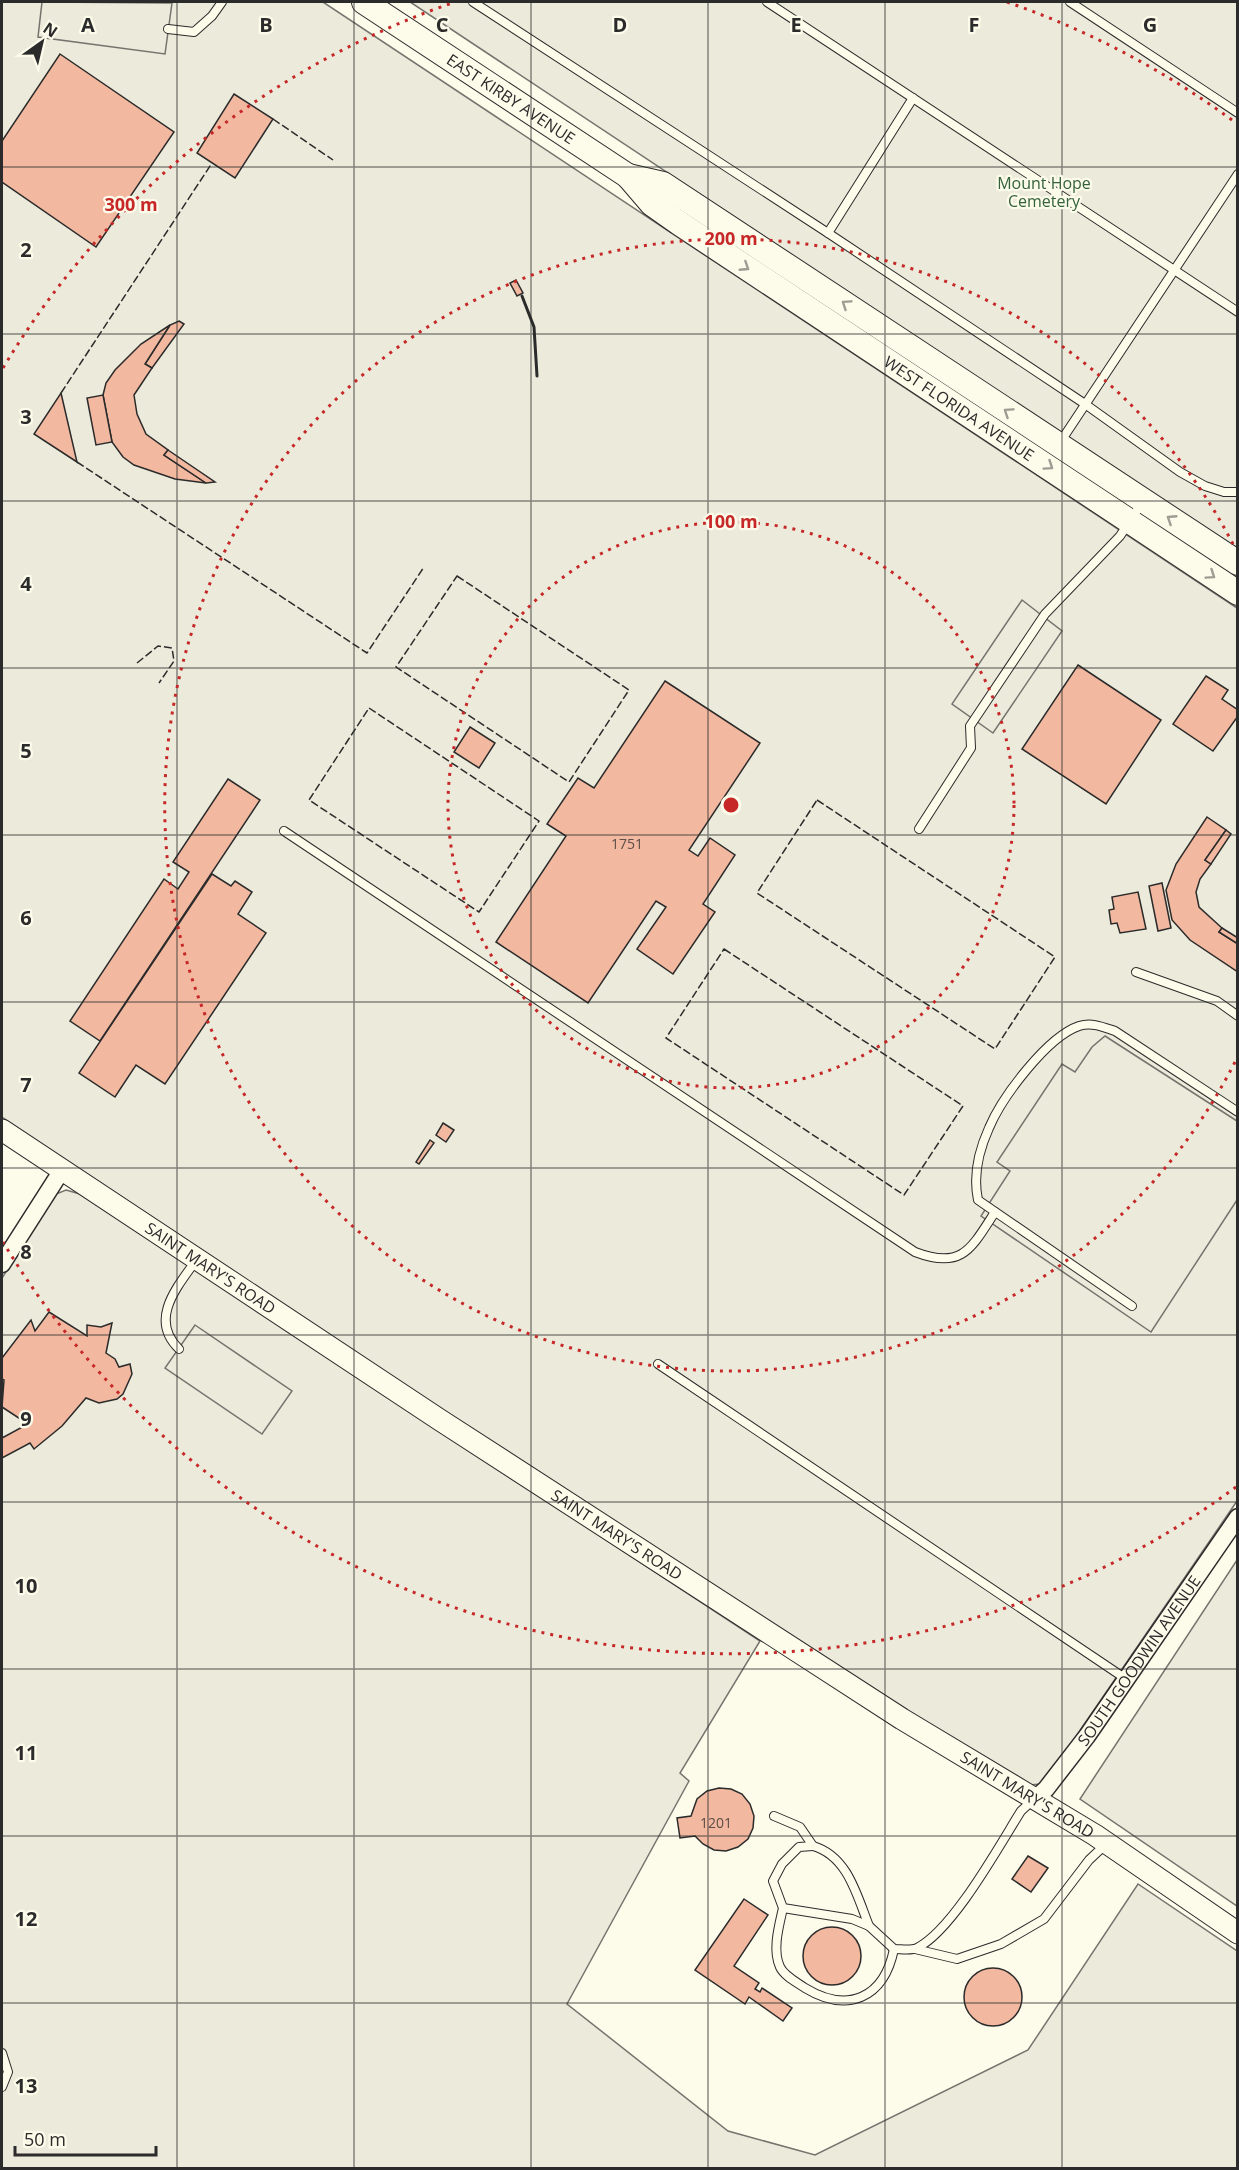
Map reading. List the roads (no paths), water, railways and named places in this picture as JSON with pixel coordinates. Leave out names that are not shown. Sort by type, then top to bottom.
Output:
[{"type":"main road","name":"EAST KIRBY AVENUE","points":[[364,2],[628,176],[652,204],[685,213]]},
{"type":"main road","name":"WEST FLORIDA AVENUE","points":[[685,213],[1058,445],[1238,563]]},
{"type":"main road","name":"WEST FLORIDA AVENUE","points":[[685,213],[1130,521],[1238,592]]},
{"type":"street","name":"SAINT MARY'S ROAD","points":[[2,1130],[440,1420],[902,1719],[1107,1843],[1238,1933]]},
{"type":"street","points":[[2,1264],[62,1170]]},
{"type":"street","name":"SOUTH GOODWIN AVENUE","points":[[1036,1798],[1087,1736],[1238,1517]]},
{"type":"lane","points":[[168,29],[194,32],[212,16],[222,2]]},
{"type":"lane","points":[[473,2],[828,233],[1085,404],[1180,472],[1205,486],[1224,492],[1238,492]]},
{"type":"lane","points":[[770,2],[1174,272],[1238,312]]},
{"type":"lane","points":[[1070,2],[1238,113]]},
{"type":"lane","points":[[828,233],[914,98]]},
{"type":"lane","points":[[1058,445],[1238,174]]},
{"type":"lane","points":[[919,829],[972,748],[970,726],[1045,614],[1120,536],[1144,501]]},
{"type":"lane","points":[[284,831],[915,1252],[935,1260],[957,1258],[976,1241],[995,1212]]},
{"type":"lane","points":[[1136,972],[1217,1001],[1238,1016]]},
{"type":"lane","points":[[1132,1306],[978,1200],[975,1186],[978,1161],[989,1128],[1008,1096],[1054,1042],[1079,1026],[1096,1024],[1115,1031],[1238,1112]]},
{"type":"lane","points":[[179,1349],[170,1341],[164,1322],[167,1304],[197,1258]]},
{"type":"lane","points":[[658,1365],[1126,1679]]},
{"type":"lane","points":[[915,1949],[933,1936],[950,1917],[1022,1811],[1036,1798]]},
{"type":"lane","points":[[774,1816],[800,1827],[813,1846]]},
{"type":"lane","points":[[783,1908],[852,1919],[869,1926],[894,1949],[915,1949],[957,1959],[1001,1944],[1044,1919],[1089,1860],[1107,1843]]},
{"type":"lane","points":[[869,1926],[839,1861],[825,1850],[813,1846],[799,1847],[782,1864],[773,1881],[783,1908],[777,1940],[781,1968],[795,1982],[818,1996],[856,2000],[867,1995],[881,1983],[891,1965],[894,1949]]},
{"type":"lane","points":[[2,2053],[8,2072],[2,2087]]},
{"type":"park label","name":"Mount Hope Cemetery","points":[[1044,192]]}]
